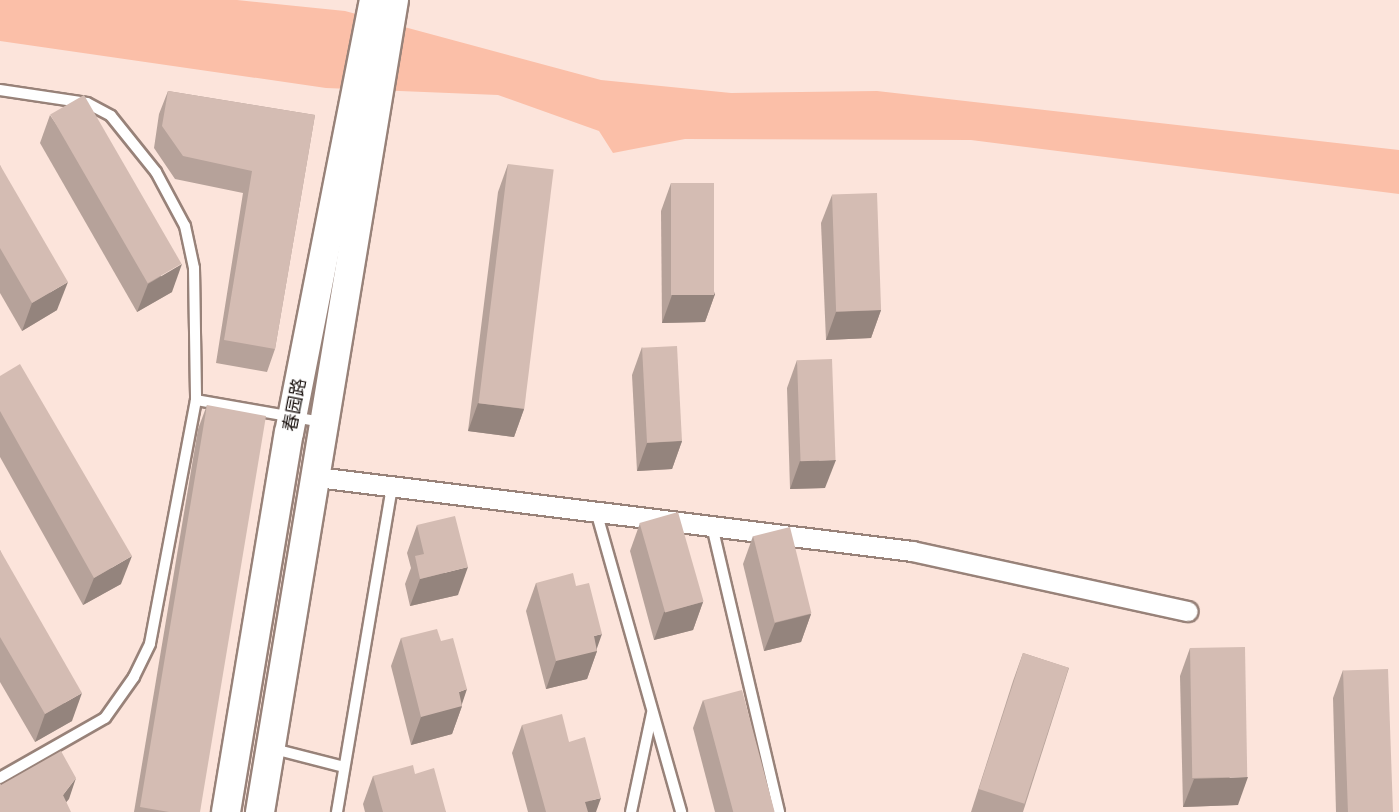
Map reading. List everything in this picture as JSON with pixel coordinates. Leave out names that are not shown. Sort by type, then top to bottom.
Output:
[{"type":"street","name":"春园路","points":[[260,812],[326,423],[383,5]]},
{"type":"street","name":"春园路","points":[[226,812],[293,414],[367,107]]},
{"type":"street","points":[[317,477],[912,551],[1188,611]]},
{"type":"lane","points":[[0,90],[87,103],[111,116],[156,172],[185,226],[194,268],[196,400],[150,644],[134,677],[105,718],[0,778]]},
{"type":"lane","points":[[196,400],[293,414],[326,423]]},
{"type":"lane","points":[[337,812],[392,486]]},
{"type":"lane","points":[[596,511],[681,812]]},
{"type":"lane","points":[[712,526],[779,812]]},
{"type":"lane","points":[[631,812],[652,710]]},
{"type":"lane","points":[[271,748],[344,766]]},
{"type":"shaded area","points":[[0,0],[237,0],[345,11],[601,80],[731,93],[877,91],[1399,150],[1399,194],[971,140],[685,139],[613,153],[599,131],[498,95],[326,88],[0,41]]},
{"type":"building","points":[[168,91],[315,115],[275,349],[224,340],[252,171],[183,156],[162,126]]},
{"type":"building","points":[[84,95],[182,264],[148,283],[50,114]]},
{"type":"building","points":[[508,164],[554,170],[524,409],[479,403]]},
{"type":"building","points":[[0,165],[68,282],[32,303],[0,248]]},
{"type":"building","points":[[671,183],[714,183],[714,295],[671,295]]},
{"type":"building","points":[[877,193],[881,310],[836,311],[832,195]]},
{"type":"building","points":[[677,346],[682,441],[647,443],[642,348]]},
{"type":"building","points":[[832,359],[836,460],[801,461],[797,360]]},
{"type":"building","points":[[20,364],[132,556],[94,578],[0,411],[0,376]]},
{"type":"building","points":[[207,405],[266,416],[200,812],[169,812],[140,807]]},
{"type":"building","points":[[678,512],[704,601],[665,612],[640,523]]},
{"type":"building","points":[[455,516],[468,567],[420,579],[415,556],[424,554],[417,525]]},
{"type":"building","points":[[790,527],[812,613],[775,623],[753,536]]},
{"type":"building","points":[[0,550],[82,693],[45,714],[0,637]]},
{"type":"building","points":[[573,573],[576,586],[589,583],[602,634],[594,636],[597,651],[556,661],[536,583]]},
{"type":"building","points":[[437,629],[441,641],[453,638],[467,689],[459,692],[462,706],[421,717],[401,638]]},
{"type":"building","points":[[1245,647],[1247,777],[1192,778],[1190,648]]},
{"type":"building","points":[[1023,653],[1069,668],[1024,804],[979,789]]},
{"type":"building","points":[[1388,669],[1393,812],[1348,812],[1343,671]]},
{"type":"building","points":[[742,690],[775,812],[733,812],[703,700]]},
{"type":"building","points":[[562,714],[569,742],[585,737],[601,798],[585,802],[588,812],[546,812],[522,725]]},
{"type":"building","points":[[61,751],[76,778],[63,795],[71,812],[0,812],[0,783],[1,785]]},
{"type":"building","points":[[413,765],[415,774],[434,768],[446,812],[383,812],[373,776]]}]
